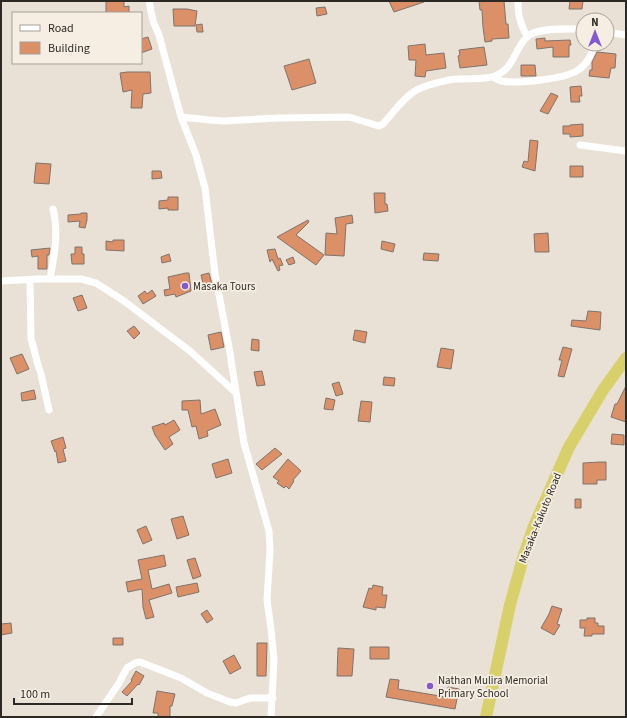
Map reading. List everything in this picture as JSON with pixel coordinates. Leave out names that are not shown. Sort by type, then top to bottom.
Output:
[{"type":"highway","name":"Masaka-Kakuto Road","points":[[486,717],[510,605],[523,558],[534,526],[569,447],[603,390],[626,358]]},
{"type":"street","points":[[149,1],[153,21],[159,35],[181,117],[196,155],[205,188],[216,280],[229,347],[244,443],[269,531],[270,550],[267,600],[274,660],[271,717]]},
{"type":"street","points":[[518,1],[518,14],[527,36]]},
{"type":"street","points":[[181,117],[224,121],[279,118],[349,117],[379,126],[383,124],[407,97],[418,88],[452,79],[493,77],[503,72],[508,67],[527,36],[533,32],[575,29]]},
{"type":"street","points":[[615,33],[626,35]]},
{"type":"street","points":[[493,77],[502,81],[524,82],[545,80],[578,71],[589,59],[592,52]]},
{"type":"street","points":[[580,145],[626,151]]},
{"type":"street","points":[[50,279],[54,253],[55,232],[55,216],[53,209]]},
{"type":"street","points":[[1,281],[50,279],[89,280],[124,301],[190,351],[235,392]]},
{"type":"street","points":[[30,280],[31,338],[49,410]]},
{"type":"street","points":[[96,717],[119,683],[127,668],[140,662],[181,678],[207,693],[230,702],[236,703],[250,698],[273,698]]},
{"type":"building","points":[[106,1],[124,1],[124,7],[129,6],[129,12],[106,12]]},
{"type":"building","points":[[389,1],[424,1],[424,2],[394,12]]},
{"type":"building","points":[[479,1],[504,1],[509,38],[492,39],[492,41],[485,42],[482,10],[480,10]]},
{"type":"building","points":[[570,1],[583,1],[582,9],[569,9]]},
{"type":"building","points":[[325,7],[327,14],[317,16],[316,8]]},
{"type":"building","points":[[173,9],[197,11],[195,26],[174,26]]},
{"type":"building","points":[[202,24],[203,32],[197,32],[196,25]]},
{"type":"building","points":[[148,37],[152,49],[142,53],[142,39]]},
{"type":"building","points":[[545,38],[545,41],[570,40],[571,45],[569,45],[569,57],[553,57],[553,47],[537,49],[536,39]]},
{"type":"building","points":[[425,44],[426,55],[444,53],[446,68],[426,71],[425,77],[415,76],[416,60],[409,60],[408,46]]},
{"type":"building","points":[[484,47],[487,65],[460,68],[458,56],[460,55],[459,50]]},
{"type":"building","points":[[597,52],[616,54],[615,68],[611,68],[609,78],[589,76],[590,70],[592,70],[592,62]]},
{"type":"building","points":[[309,59],[316,83],[292,90],[284,66]]},
{"type":"building","points":[[521,65],[535,65],[536,76],[521,76]]},
{"type":"building","points":[[150,72],[151,93],[143,94],[142,108],[131,108],[132,90],[123,92],[120,73]]},
{"type":"building","points":[[581,86],[582,96],[579,96],[580,102],[571,102],[570,87]]},
{"type":"building","points":[[551,93],[558,96],[548,114],[540,111]]},
{"type":"building","points":[[583,124],[583,136],[570,137],[570,134],[563,134],[563,126]]},
{"type":"building","points":[[530,140],[538,141],[535,171],[522,167],[524,161],[528,162]]},
{"type":"building","points":[[36,163],[51,164],[49,184],[34,183]]},
{"type":"building","points":[[570,166],[583,166],[583,177],[570,177]]},
{"type":"building","points":[[152,171],[161,171],[162,178],[152,179]]},
{"type":"building","points":[[374,193],[385,193],[385,204],[387,204],[388,211],[375,213]]},
{"type":"building","points":[[168,197],[178,197],[178,210],[168,210],[168,208],[159,209],[159,201],[168,200]]},
{"type":"building","points":[[87,213],[85,228],[79,227],[80,221],[68,222],[68,215]]},
{"type":"building","points":[[352,215],[353,223],[346,224],[344,256],[325,255],[326,233],[337,234],[335,218]]},
{"type":"building","points":[[308,220],[309,222],[296,235],[324,255],[316,265],[277,237]]},
{"type":"building","points":[[548,233],[549,252],[535,252],[534,234]]},
{"type":"building","points":[[113,240],[124,240],[124,251],[106,250],[106,241],[113,242]]},
{"type":"building","points":[[382,241],[395,244],[393,252],[381,249]]},
{"type":"building","points":[[75,247],[82,247],[84,264],[72,264],[71,254],[75,254]]},
{"type":"building","points":[[50,248],[49,255],[47,255],[47,269],[38,269],[38,256],[32,257],[31,250]]},
{"type":"building","points":[[275,249],[278,259],[280,258],[283,265],[279,266],[280,270],[278,271],[272,259],[270,262],[267,250]]},
{"type":"building","points":[[424,253],[439,254],[438,261],[423,260]]},
{"type":"building","points":[[169,254],[171,261],[162,263],[161,257]]},
{"type":"building","points":[[293,257],[295,263],[289,265],[286,260]]},
{"type":"building","points":[[189,273],[191,291],[176,297],[175,294],[165,296],[164,290],[170,289],[168,277]]},
{"type":"building","points":[[209,273],[212,284],[204,287],[201,275]]},
{"type":"building","points":[[152,290],[156,296],[143,304],[138,296],[145,291],[147,294]]},
{"type":"building","points":[[82,295],[87,308],[78,311],[73,298]]},
{"type":"building","points":[[588,311],[601,312],[600,330],[571,326],[572,320],[586,321]]},
{"type":"building","points":[[134,326],[140,333],[134,339],[127,331]]},
{"type":"building","points":[[355,330],[367,332],[365,343],[353,340]]},
{"type":"building","points":[[221,332],[224,347],[211,350],[208,335]]},
{"type":"building","points":[[252,339],[259,340],[259,351],[251,350]]},
{"type":"building","points":[[563,347],[572,349],[564,377],[558,376],[562,360],[559,360]]},
{"type":"building","points":[[441,348],[454,350],[451,369],[437,367]]},
{"type":"building","points":[[22,354],[29,369],[17,374],[10,358]]},
{"type":"building","points":[[262,371],[265,385],[257,386],[254,372]]},
{"type":"building","points":[[384,377],[395,378],[394,386],[383,385]]},
{"type":"building","points":[[339,382],[343,394],[336,396],[332,384]]},
{"type":"building","points":[[626,386],[626,422],[611,417],[615,404],[617,404]]},
{"type":"building","points":[[34,390],[36,399],[22,401],[21,393]]},
{"type":"building","points":[[326,398],[335,400],[333,410],[324,409]]},
{"type":"building","points":[[200,400],[201,414],[215,409],[221,425],[207,431],[208,436],[199,439],[196,426],[192,427],[188,410],[182,410],[182,401]]},
{"type":"building","points":[[361,401],[372,402],[370,422],[358,421]]},
{"type":"building","points":[[174,420],[180,430],[169,437],[173,444],[165,450],[155,435],[152,427],[164,423],[165,425]]},
{"type":"building","points":[[612,434],[624,435],[624,445],[611,444]]},
{"type":"building","points":[[63,437],[66,448],[63,449],[66,461],[58,463],[56,451],[55,452],[51,441]]},
{"type":"building","points":[[275,448],[282,454],[262,470],[256,464]]},
{"type":"building","points":[[228,459],[232,473],[216,478],[212,464]]},
{"type":"building","points":[[288,459],[301,471],[293,480],[294,481],[289,489],[286,486],[284,488],[277,483],[279,481],[273,477]]},
{"type":"building","points":[[606,462],[606,480],[597,480],[597,484],[583,484],[583,463]]},
{"type":"building","points":[[575,499],[581,499],[581,508],[575,508]]},
{"type":"building","points":[[183,516],[189,535],[177,539],[171,519]]},
{"type":"building","points":[[146,526],[152,540],[143,544],[137,530]]},
{"type":"building","points":[[164,555],[166,566],[148,570],[152,589],[169,584],[172,593],[149,600],[154,617],[146,619],[143,607],[142,589],[128,592],[126,582],[142,579],[138,560]]},
{"type":"building","points":[[195,558],[201,576],[193,579],[187,560]]},
{"type":"building","points":[[197,583],[199,592],[178,597],[176,587]]},
{"type":"building","points":[[373,585],[383,587],[382,595],[387,595],[385,608],[376,607],[376,610],[363,607],[369,588],[372,589]]},
{"type":"building","points":[[552,606],[562,609],[557,624],[560,625],[554,635],[541,628]]},
{"type":"building","points":[[207,610],[213,619],[207,623],[201,614]]},
{"type":"building","points":[[587,618],[595,618],[595,623],[598,623],[598,626],[604,626],[604,634],[584,636],[585,628],[580,628],[580,620],[587,620]]},
{"type":"building","points":[[11,623],[12,633],[1,635],[1,624]]},
{"type":"building","points":[[113,638],[123,638],[123,645],[113,645]]},
{"type":"building","points":[[257,643],[267,643],[266,676],[257,676]]},
{"type":"building","points":[[370,647],[389,647],[389,659],[370,659]]},
{"type":"building","points":[[338,648],[354,649],[352,676],[337,676]]},
{"type":"building","points":[[234,655],[241,668],[230,674],[223,661]]},
{"type":"building","points":[[136,671],[144,676],[139,685],[138,684],[127,696],[122,692],[132,681],[131,680]]},
{"type":"building","points":[[390,679],[399,680],[398,689],[446,697],[448,687],[459,689],[455,709],[386,697]]},
{"type":"building","points":[[157,691],[175,694],[172,706],[170,706],[170,717],[158,717],[158,713],[153,713]]},
{"type":"place","name":"Masaka Tours","points":[[185,286]]},
{"type":"place","name":"Nathan Mulira Memorial Primary School","points":[[430,686]]}]
